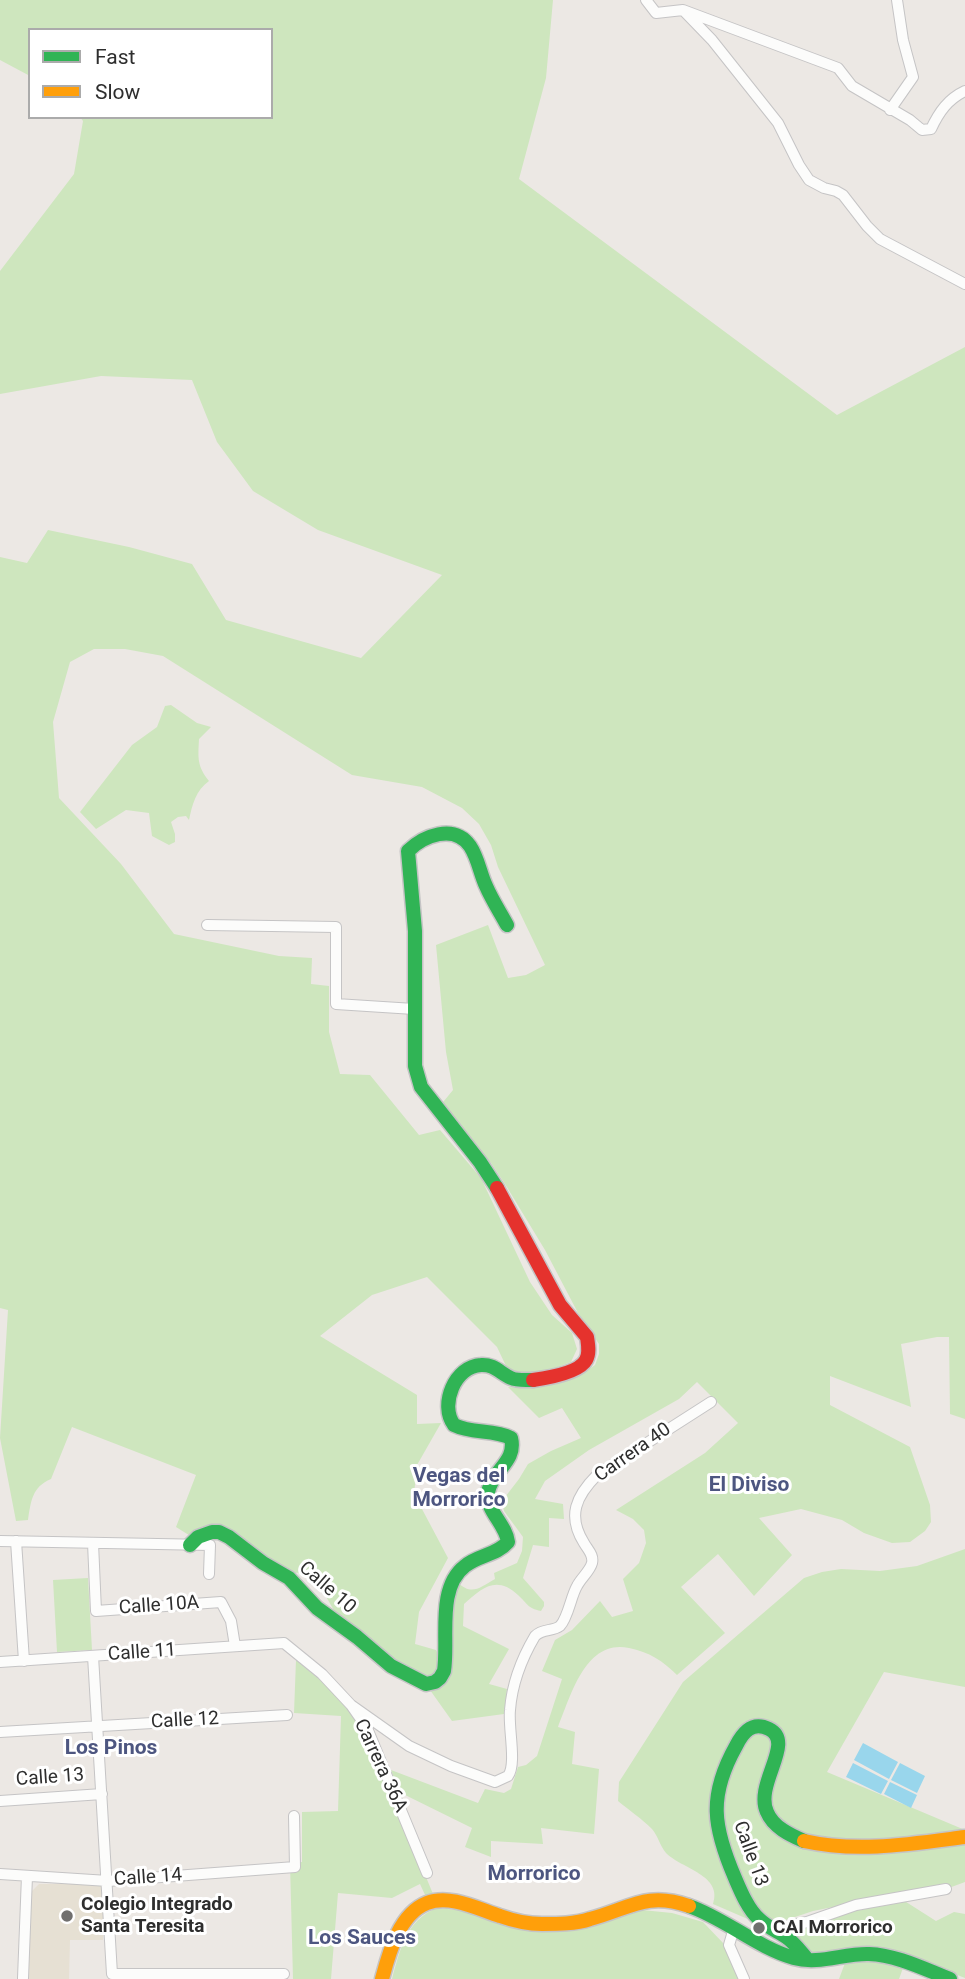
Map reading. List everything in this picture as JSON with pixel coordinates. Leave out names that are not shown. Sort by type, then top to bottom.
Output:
[{"type":"main road","points":[[414,1009],[415,931],[407,860],[408,851],[416,842],[438,832],[467,841],[507,925]]},
{"type":"main road","name":"Calle 10","points":[[190,1545],[205,1533],[224,1534],[263,1563],[289,1578],[317,1608],[391,1666],[426,1684],[432,1684],[439,1680],[445,1666],[444,1628],[451,1586],[456,1576],[470,1562],[504,1549],[508,1542],[507,1530],[490,1506],[487,1496],[491,1482],[512,1454],[514,1448],[511,1438],[503,1433],[462,1429],[453,1424],[449,1417],[448,1404],[451,1388],[461,1373],[474,1366],[493,1366],[502,1370],[509,1378],[524,1381],[581,1366],[588,1354],[587,1337],[560,1305],[503,1198],[480,1162],[421,1087],[415,1066],[414,1009]]},
{"type":"main road","name":"Calle 13","points":[[808,1960],[790,1940],[757,1918],[735,1877],[718,1825],[718,1793],[731,1756],[751,1726],[772,1729],[777,1736],[779,1747],[764,1787],[764,1800],[768,1816],[787,1834],[810,1843],[890,1847],[965,1837]]},
{"type":"main road","points":[[382,1979],[390,1950],[404,1925],[427,1902],[438,1900],[472,1906],[519,1921],[544,1924],[585,1921],[638,1901],[665,1900],[691,1906],[781,1953],[808,1960],[872,1954],[896,1959],[950,1979]]},
{"type":"street","points":[[646,0],[656,13],[683,10],[838,68],[852,86],[922,130],[931,129],[938,114],[953,96],[965,91]]},
{"type":"street","points":[[890,110],[914,77],[903,40],[897,0]]},
{"type":"street","points":[[683,10],[712,40],[778,123],[809,180],[843,195],[880,239],[965,284]]},
{"type":"street","points":[[207,925],[336,926],[336,1004],[414,1009]]},
{"type":"street","name":"Carrera 40","points":[[351,1705],[409,1746],[451,1766],[495,1782],[508,1776],[513,1764],[509,1712],[517,1676],[535,1636],[540,1631],[561,1625],[577,1586],[593,1562],[592,1554],[576,1528],[579,1496],[597,1475],[711,1402]]},
{"type":"street","name":"Calle 10","points":[[0,1541],[210,1545],[209,1574]]},
{"type":"street","points":[[16,1541],[24,1661]]},
{"type":"street","name":"Calle 10A","points":[[93,1543],[96,1611],[221,1602],[231,1621],[235,1646]]},
{"type":"street","name":"Calle 11","points":[[0,1662],[285,1643]]},
{"type":"street","name":"Carrera 36A","points":[[285,1643],[318,1670],[351,1705],[368,1728],[427,1873]]},
{"type":"street","points":[[93,1656],[112,1974],[284,1974]]},
{"type":"street","name":"Calle 12","points":[[0,1732],[287,1715]]},
{"type":"street","name":"Calle 13","points":[[0,1801],[102,1794]]},
{"type":"street","name":"Calle 14","points":[[0,1874],[108,1881],[295,1867],[294,1816]]},
{"type":"street","points":[[23,1978],[27,1876]]},
{"type":"street","points":[[772,1929],[807,1922],[856,1905],[946,1889]]},
{"type":"street","points":[[734,1928],[729,1945],[744,1979]]},
{"type":"shaded area","name":"Colegio Integrado Santa Teresita","points":[[39,1884],[103,1884],[103,1940],[70,1940],[69,1979],[28,1979],[31,1892]]},
{"type":"green space","points":[[0,0],[553,0],[546,78],[519,179],[837,415],[965,347],[965,1419],[950,1414],[949,1337],[901,1344],[911,1407],[830,1376],[830,1405],[910,1447],[930,1505],[931,1522],[925,1531],[910,1542],[892,1543],[864,1533],[842,1520],[801,1509],[759,1518],[792,1555],[754,1596],[718,1554],[681,1587],[725,1633],[677,1675],[655,1658],[629,1648],[614,1648],[601,1652],[591,1661],[575,1686],[558,1727],[575,1732],[572,1764],[599,1769],[594,1834],[541,1828],[543,1844],[491,1841],[491,1857],[465,1847],[472,1828],[399,1792],[391,1770],[478,1803],[485,1789],[504,1793],[511,1789],[518,1767],[526,1765],[537,1756],[562,1679],[542,1671],[555,1640],[572,1630],[600,1601],[612,1617],[633,1611],[623,1579],[639,1563],[646,1543],[644,1530],[633,1519],[616,1510],[705,1453],[738,1423],[697,1382],[679,1399],[589,1450],[545,1481],[535,1499],[563,1504],[564,1519],[549,1518],[549,1547],[533,1545],[523,1578],[544,1602],[541,1611],[530,1607],[510,1589],[496,1585],[483,1589],[464,1604],[463,1626],[509,1649],[489,1684],[507,1689],[504,1714],[452,1721],[430,1690],[442,1687],[449,1677],[449,1622],[457,1582],[467,1589],[476,1589],[495,1579],[494,1573],[517,1563],[522,1551],[523,1537],[504,1511],[502,1501],[528,1464],[581,1438],[562,1408],[539,1418],[508,1387],[528,1388],[573,1378],[595,1365],[599,1344],[578,1313],[545,1250],[491,1163],[439,1107],[453,1090],[446,1052],[436,945],[488,925],[508,978],[526,975],[545,965],[498,867],[491,845],[479,824],[462,808],[422,787],[352,775],[163,656],[125,649],[94,649],[70,662],[53,722],[59,798],[121,864],[174,934],[279,956],[312,958],[311,984],[329,986],[329,1032],[340,1074],[370,1075],[419,1135],[440,1130],[481,1178],[530,1282],[552,1315],[572,1333],[577,1349],[571,1362],[550,1370],[518,1374],[506,1366],[497,1347],[427,1277],[372,1295],[320,1336],[417,1395],[417,1424],[441,1423],[417,1465],[414,1494],[448,1558],[419,1612],[415,1644],[436,1650],[439,1658],[438,1669],[431,1678],[395,1664],[336,1614],[312,1572],[293,1573],[216,1525],[202,1528],[192,1537],[176,1527],[196,1475],[72,1427],[51,1479],[36,1490],[28,1520],[16,1521],[0,1438],[8,1310],[0,1308],[0,557],[27,563],[48,530],[192,564],[226,620],[361,658],[442,575],[318,530],[253,491],[217,442],[192,380],[101,376],[0,394],[0,271],[74,174],[82,119],[273,119],[273,28],[28,28],[28,75],[0,60]]},
{"type":"green space","points":[[171,705],[197,723],[211,727],[199,739],[200,766],[209,781],[198,793],[189,820],[186,816],[171,822],[175,842],[169,845],[152,836],[149,813],[126,810],[96,829],[80,812],[132,745],[157,727],[165,706]]},
{"type":"green space","points":[[965,1549],[965,1687],[884,1672],[827,1772],[965,1830],[965,1882],[946,1889],[943,1885],[813,1911],[777,1923],[750,1920],[713,1904],[715,1894],[707,1879],[666,1853],[652,1829],[618,1801],[619,1782],[683,1682],[804,1578],[841,1569],[880,1571],[917,1566]]},
{"type":"green space","points":[[88,1578],[92,1650],[57,1652],[53,1580]]},
{"type":"green space","points":[[296,1660],[325,1684],[365,1729],[433,1894],[426,1897],[420,1884],[392,1898],[338,1893],[331,1979],[293,1979],[290,1863],[302,1862],[302,1812],[338,1811],[341,1716],[294,1713]]},
{"type":"green space","points":[[903,1900],[936,1921],[954,1912],[965,1914],[965,1978],[904,1954],[814,1956],[785,1930],[846,1912]]},
{"type":"green space","points":[[437,1908],[596,1923],[642,1910],[672,1913],[703,1922],[724,1944],[739,1979],[392,1979],[411,1928],[426,1913]]},
{"type":"green space","points":[[868,1958],[903,1968],[899,1979],[839,1979],[845,1963]]},
{"type":"water","points":[[863,1743],[898,1762],[889,1779],[854,1760]]},
{"type":"water","points":[[853,1763],[888,1781],[881,1794],[846,1777]]},
{"type":"water","points":[[900,1763],[925,1776],[917,1793],[891,1780]]},
{"type":"water","points":[[890,1782],[917,1795],[911,1808],[884,1794]]},
{"type":"traffic: fast","points":[[497,1188],[421,1087],[415,1066],[415,931],[408,851],[439,834],[456,835],[463,839],[473,851],[488,891],[507,925]]},
{"type":"traffic: fast","points":[[190,1545],[198,1537],[212,1532],[229,1537],[263,1563],[289,1578],[317,1608],[391,1666],[426,1684],[435,1682],[444,1671],[450,1587],[456,1576],[470,1562],[498,1550],[508,1542],[504,1529],[492,1511],[488,1492],[490,1484],[510,1453],[511,1438],[454,1425],[448,1407],[449,1397],[457,1379],[472,1367],[481,1365],[493,1367],[514,1379],[533,1380]]},
{"type":"traffic: fast","points":[[804,1841],[778,1826],[767,1812],[764,1801],[778,1744],[776,1735],[769,1729],[753,1727],[745,1732],[739,1741],[721,1781],[718,1827],[737,1883],[751,1910],[765,1924],[792,1942],[808,1960]]},
{"type":"traffic: fast","points":[[689,1906],[767,1947],[794,1958],[822,1960],[860,1954],[879,1955],[910,1963],[950,1979]]},
{"type":"traffic: slow","points":[[804,1841],[864,1847],[965,1837]]},
{"type":"traffic: slow","points":[[382,1979],[402,1925],[417,1908],[427,1903],[454,1901],[516,1921],[542,1924],[584,1921],[649,1901],[661,1900],[689,1906]]},
{"type":"traffic: jam","points":[[497,1188],[560,1305],[587,1337],[588,1354],[582,1365],[562,1374],[533,1380]]},
{"type":"place","name":"Colegio Integrado Santa Teresita","points":[[67,1916]]},
{"type":"place","name":"CAI Morrorico","points":[[759,1928]]},
{"type":"district","name":"El Diviso","points":[[749,1486]]},
{"type":"district","name":"Vegas del Morrorico","points":[[459,1489]]},
{"type":"district","name":"Los Pinos","points":[[111,1749]]},
{"type":"district","name":"Morrorico","points":[[534,1875]]},
{"type":"district","name":"Los Sauces","points":[[362,1939]]}]
